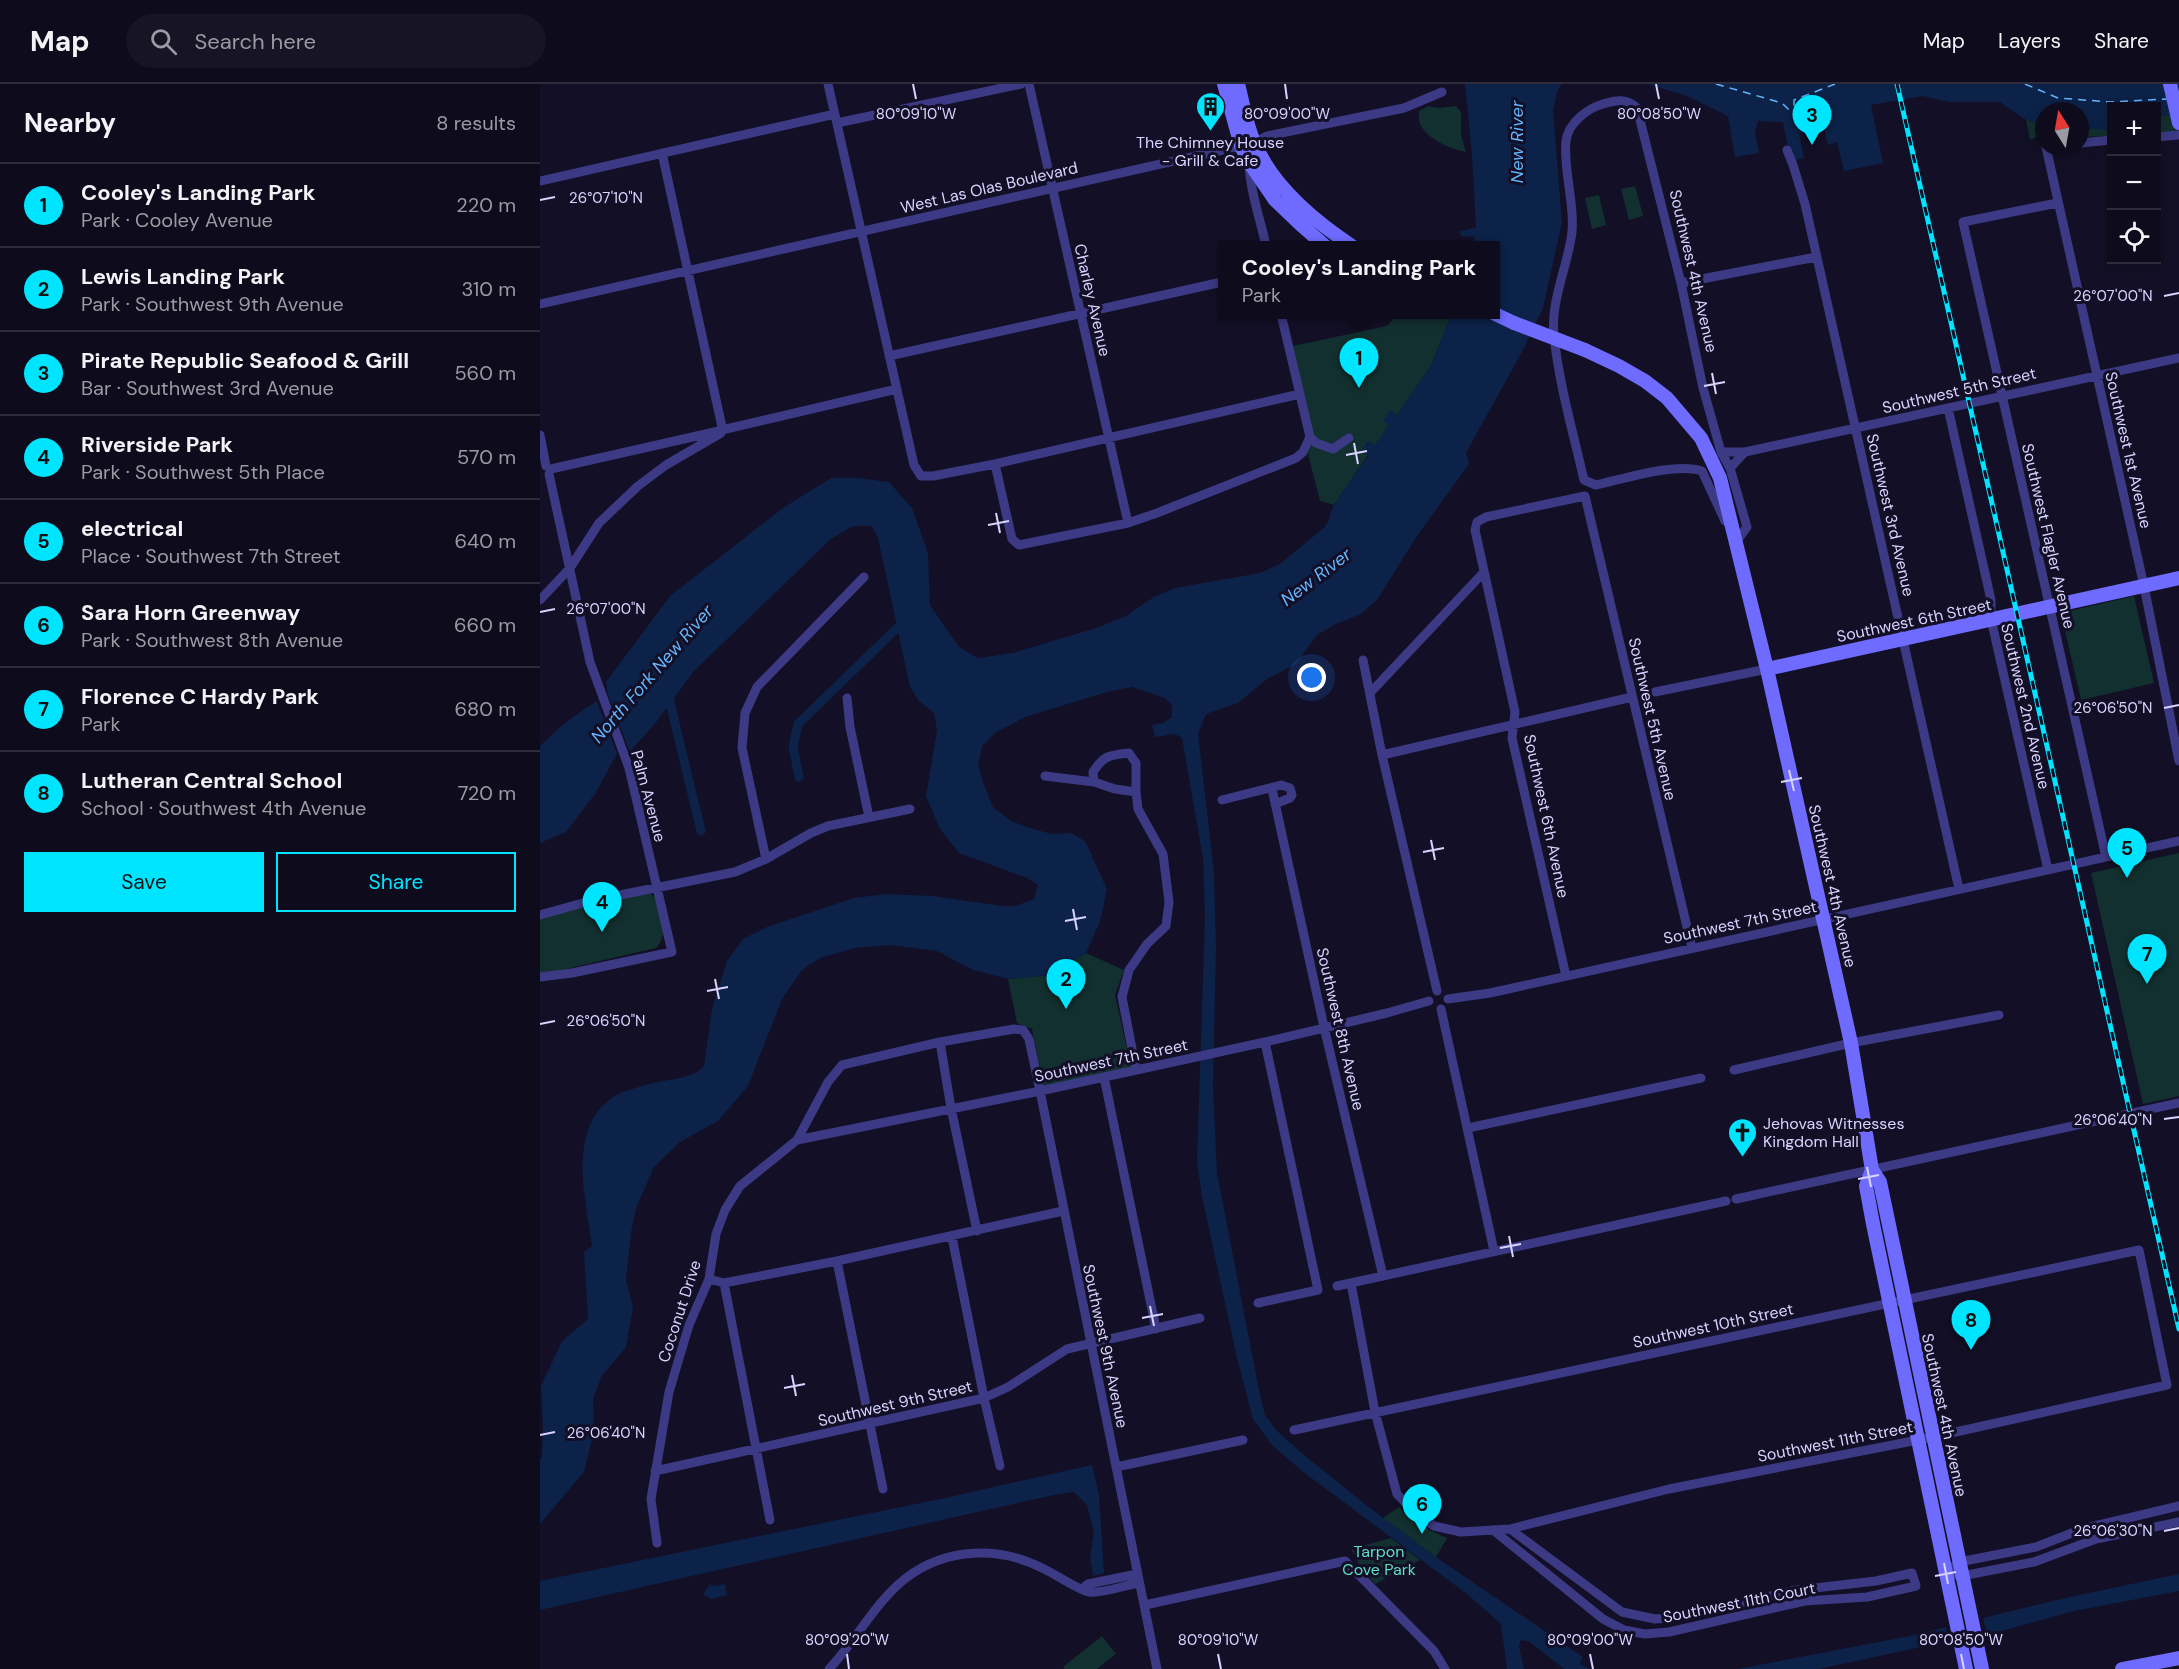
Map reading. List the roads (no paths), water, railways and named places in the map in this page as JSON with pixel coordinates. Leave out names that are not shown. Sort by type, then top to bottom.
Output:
[{"type":"main road","points":[[1224,84],[1248,144],[1295,200],[1345,241]]},
{"type":"main road","points":[[1238,84],[1250,162],[1275,200],[1320,241]]},
{"type":"main road","points":[[2170,84],[2179,123]]},
{"type":"main road","name":"Southwest 4th Avenue","points":[[1500,317],[1585,350],[1645,381],[1667,398],[1701,438],[1720,478],[1767,669],[1824,920],[1851,1043],[1872,1170],[1880,1182],[1982,1669]]},
{"type":"main road","name":"Southwest 6th Street","points":[[1767,669],[2179,578]]},
{"type":"main road","name":"Southwest 4th Avenue","points":[[1872,1170],[1866,1186],[1888,1303],[1966,1669]]},
{"type":"main road","points":[[2122,1669],[2179,1658]]},
{"type":"street","points":[[828,84],[914,465],[921,476],[933,476],[995,464],[1300,394]]},
{"type":"street","points":[[540,181],[662,153],[1021,84]]},
{"type":"street","name":"Charley Avenue","points":[[1029,84],[1128,523]]},
{"type":"street","name":"West Las Olas Boulevard","points":[[540,304],[1248,144],[1267,136],[1404,108],[1442,92]]},
{"type":"street","name":"Southwest 4th Avenue","points":[[1732,525],[1725,521],[1702,471],[1694,468],[1677,468],[1596,485],[1584,480],[1564,390],[1553,318],[1572,231],[1566,139],[1577,119],[1595,106],[1624,100],[1637,108],[1681,283],[1699,366],[1722,452],[1730,468],[1747,527],[1736,542]]},
{"type":"street","points":[[2161,136],[2179,135]]},
{"type":"street","points":[[2089,142],[2107,140]]},
{"type":"street","name":"Southwest 3rd Avenue","points":[[1787,150],[1805,204],[1959,889]]},
{"type":"street","points":[[662,153],[722,430]]},
{"type":"street","name":"Southwest 1st Avenue","points":[[2048,156],[2144,586],[2179,761]]},
{"type":"street","points":[[1250,162],[1250,183],[1265,241]]},
{"type":"street","name":"Southwest Flagler Avenue","points":[[2057,203],[1963,222],[2106,857]]},
{"type":"street","points":[[1681,283],[1816,257]]},
{"type":"street","points":[[890,356],[1218,283]]},
{"type":"street","points":[[1282,319],[1310,437],[1316,443],[1333,449],[1349,438]]},
{"type":"street","name":"Southwest 5th Street","points":[[1722,452],[1745,452],[2179,358]]},
{"type":"street","points":[[546,471],[897,388]]},
{"type":"street","name":"Southwest 2nd Avenue","points":[[1948,408],[1992,600],[1991,619],[2048,870]]},
{"type":"street","points":[[540,600],[570,568],[599,524],[638,486],[666,465],[722,430]]},
{"type":"street","name":"Palm Avenue","points":[[540,435],[546,471],[590,662],[629,768],[672,952],[572,974],[540,977]]},
{"type":"street","points":[[995,464],[1012,538],[1018,545],[1128,523],[1296,458],[1303,452],[1310,437]]},
{"type":"street","points":[[1730,468],[1745,452]]},
{"type":"street","name":"Southwest 5th Avenue","points":[[1478,522],[1486,517],[1585,496],[1692,948]]},
{"type":"street","name":"Southwest 6th Avenue","points":[[1478,522],[1475,530],[1515,712],[1512,738],[1566,976]]},
{"type":"street","points":[[1370,693],[1485,572]]},
{"type":"street","points":[[766,859],[742,748],[745,713],[757,687],[864,577]]},
{"type":"street","points":[[1363,660],[1382,755],[1437,991]]},
{"type":"street","name":"Southwest 6th Street","points":[[1655,692],[1767,669]]},
{"type":"street","points":[[1382,755],[1632,697]]},
{"type":"street","points":[[847,698],[850,727],[869,817]]},
{"type":"street","points":[[1094,782],[1093,772],[1101,760],[1113,755],[1129,753],[1137,763],[1138,809],[1163,854],[1169,902],[1166,926],[1147,945],[1129,970],[1122,997],[1136,1069]]},
{"type":"street","points":[[1045,776],[1094,782],[1115,789],[1136,792]]},
{"type":"street","points":[[1222,800],[1283,785],[1290,788],[1290,798],[1275,804]]},
{"type":"street","name":"Southwest 8th Avenue","points":[[1272,789],[1324,1027],[1383,1275]]},
{"type":"street","points":[[540,915],[590,901],[735,872],[766,859],[811,833],[828,826],[910,809]]},
{"type":"street","name":"Southwest 7th Street","points":[[1448,999],[1490,993],[2179,841]]},
{"type":"street","points":[[1437,991],[1444,993],[1448,999],[1446,1005],[1441,1009],[1434,1008],[1430,1001],[1431,995],[1437,991]]},
{"type":"street","name":"Southwest 7th Street","points":[[796,1140],[1040,1091],[1265,1042],[1430,1001]]},
{"type":"street","points":[[1441,1009],[1494,1251]]},
{"type":"street","points":[[1734,1070],[1851,1043],[1999,1015]]},
{"type":"street","name":"Coconut Drive","points":[[657,1543],[651,1499],[669,1392],[689,1325],[709,1279],[716,1234],[725,1210],[740,1186],[796,1140],[828,1082],[842,1065],[940,1042],[1014,1029],[1023,1030]]},
{"type":"street","name":"Southwest 9th Avenue","points":[[1023,1030],[1029,1039],[1040,1091],[1157,1669]]},
{"type":"street","points":[[940,1042],[951,1108],[977,1231]]},
{"type":"street","points":[[1258,1303],[1318,1290],[1265,1042]]},
{"type":"street","points":[[1104,1077],[1156,1329]]},
{"type":"street","points":[[1467,1128],[1701,1078]]},
{"type":"street","points":[[1337,1286],[2179,1103]]},
{"type":"street","points":[[709,1279],[724,1283],[952,1237],[1063,1211]]},
{"type":"street","points":[[952,1237],[1000,1466]]},
{"type":"street","name":"Southwest 10th Street","points":[[1294,1430],[2139,1250],[2167,1385]]},
{"type":"street","points":[[837,1261],[883,1489]]},
{"type":"street","points":[[724,1283],[758,1448],[770,1520]]},
{"type":"street","points":[[1351,1283],[1375,1412],[1397,1494],[1414,1512],[1434,1526],[1461,1532],[1510,1529]]},
{"type":"street","name":"Southwest 9th Street","points":[[655,1471],[984,1398],[1008,1386],[1067,1349],[1200,1318]]},
{"type":"street","name":"Southwest 11th Street","points":[[1510,1529],[1669,1489],[1933,1437],[2167,1385]]},
{"type":"street","points":[[1116,1467],[1243,1440]]},
{"type":"street","points":[[1945,1573],[1959,1562],[2036,1547],[2082,1529],[2179,1506]]},
{"type":"street","points":[[1945,1573],[1962,1576],[2034,1562],[2096,1539],[2179,1522]]},
{"type":"street","name":"Southwest 11th Court","points":[[1493,1530],[1603,1619],[1624,1630],[1645,1634],[1670,1632],[1805,1601],[1867,1597],[1916,1586],[1912,1573],[1876,1581],[1797,1590],[1694,1613],[1655,1619],[1622,1612],[1510,1529]]},
{"type":"street","points":[[829,1669],[885,1599],[904,1580],[922,1567],[942,1558],[968,1553],[1011,1556],[1033,1563],[1082,1589],[1088,1584],[1138,1578]]},
{"type":"street","points":[[1144,1605],[1345,1561],[1434,1651],[1446,1669]]},
{"type":"street","points":[[1694,1613],[1697,1626]]},
{"type":"water","points":[[1465,84],[1562,84],[1557,92],[1553,110],[1562,222],[1543,308],[1522,352],[1466,453],[1469,464],[1417,536],[1377,600],[1361,614],[1317,635],[1296,664],[1267,679],[1238,703],[1206,714],[1198,734],[1214,872],[1216,948],[1213,1086],[1217,1173],[1259,1390],[1265,1415],[1277,1431],[1366,1505],[1443,1562],[1583,1657],[1580,1664],[1590,1669],[1564,1669],[1530,1642],[1521,1640],[1519,1646],[1524,1669],[1507,1669],[1501,1624],[1467,1594],[1302,1471],[1272,1445],[1253,1419],[1237,1358],[1202,1197],[1197,1162],[1205,916],[1203,858],[1182,738],[1175,734],[1155,737],[1152,725],[1163,723],[1172,717],[1172,705],[1165,698],[1132,687],[1107,692],[1025,717],[995,733],[982,746],[978,765],[993,807],[1011,821],[1052,834],[1071,833],[1085,841],[1107,889],[1100,922],[1086,953],[1050,975],[1009,979],[973,970],[937,951],[890,945],[855,948],[820,958],[802,970],[782,999],[748,1086],[718,1121],[680,1142],[654,1167],[636,1208],[631,1233],[626,1279],[633,1308],[626,1347],[601,1377],[593,1399],[594,1431],[584,1472],[540,1524],[540,1459],[542,1457],[543,1427],[541,1386],[562,1341],[588,1319],[584,1252],[592,1246],[583,1166],[584,1146],[589,1127],[598,1111],[613,1097],[622,1093],[652,1083],[689,1076],[704,1066],[712,1009],[727,961],[743,939],[767,927],[854,898],[885,894],[932,896],[1015,906],[1034,899],[1038,885],[1027,878],[959,853],[940,829],[926,796],[937,730],[934,713],[919,701],[910,687],[878,538],[872,526],[853,526],[831,539],[694,671],[654,725],[632,749],[634,752],[632,754],[629,749],[617,754],[595,794],[566,832],[540,843],[540,746],[572,718],[608,696],[606,682],[670,596],[783,508],[831,478],[858,478],[889,482],[912,508],[928,553],[930,605],[959,647],[978,658],[1013,653],[1096,628],[1126,616],[1154,597],[1175,588],[1260,573],[1280,564],[1326,526],[1334,505],[1368,456],[1362,451],[1368,441],[1375,445],[1389,425],[1383,420],[1390,410],[1397,415],[1431,366],[1449,319],[1500,319],[1500,241],[1474,241],[1475,237],[1461,236],[1460,231],[1476,228]]},
{"type":"water","points":[[1648,84],[2179,84],[2179,113],[2161,116],[2161,102],[2107,102],[2107,130],[2089,129],[2089,102],[2035,102],[2035,122],[2026,120],[2000,102],[1949,102],[1923,96],[1871,105],[1883,163],[1844,171],[1837,142],[1828,145],[1824,128],[1799,134],[1804,158],[1791,161],[1783,122],[1758,121],[1755,132],[1759,153],[1735,157],[1728,116],[1687,96]]},
{"type":"water","points":[[1092,1465],[1099,1495],[1104,1573],[1093,1576],[1090,1557],[1094,1532],[1087,1505],[1074,1492],[540,1610],[540,1581],[945,1498]]},
{"type":"water","points":[[2179,1574],[2179,1591],[2074,1611],[1987,1635],[1983,1618]]},
{"type":"water","points":[[710,1584],[714,1586],[725,1584],[727,1595],[711,1599],[703,1594]]},
{"type":"water","points":[[1946,1627],[1949,1641],[1819,1669],[1738,1669],[1910,1636]]},
{"type":"waterway","points":[[799,777],[793,746],[798,724],[896,629]]},
{"type":"waterway","points":[[668,694],[701,831]]},
{"type":"railway","points":[[1897,84],[2179,1329]]},
{"type":"place","name":"The Chimney House - Grill & Cafe","points":[[1210,132]]},
{"type":"place","name":"Pirate Republic Seafood & Grill","points":[[1812,145]]},
{"type":"place","name":"Cooley's Landing Park","points":[[1359,388]]},
{"type":"place","name":"electrical","points":[[2127,878]]},
{"type":"place","name":"Riverside Park","points":[[602,932]]},
{"type":"place","name":"Florence C Hardy Park","points":[[2147,984]]},
{"type":"place","name":"Lewis Landing Park","points":[[1066,1009]]},
{"type":"place","name":"Jehovas Witnesses Kingdom Hall","points":[[1742,1158]]},
{"type":"place","name":"Lutheran Central School","points":[[1971,1350]]},
{"type":"place","name":"Sara Horn Greenway","points":[[1422,1534]]},
{"type":"water label","name":"New River","points":[[1517,142]]},
{"type":"water label","name":"New River","points":[[1316,577]]},
{"type":"water label","name":"North Fork New River","points":[[652,674]]},
{"type":"park label","name":"Tarpon Cove Park","points":[[1379,1560]]}]
